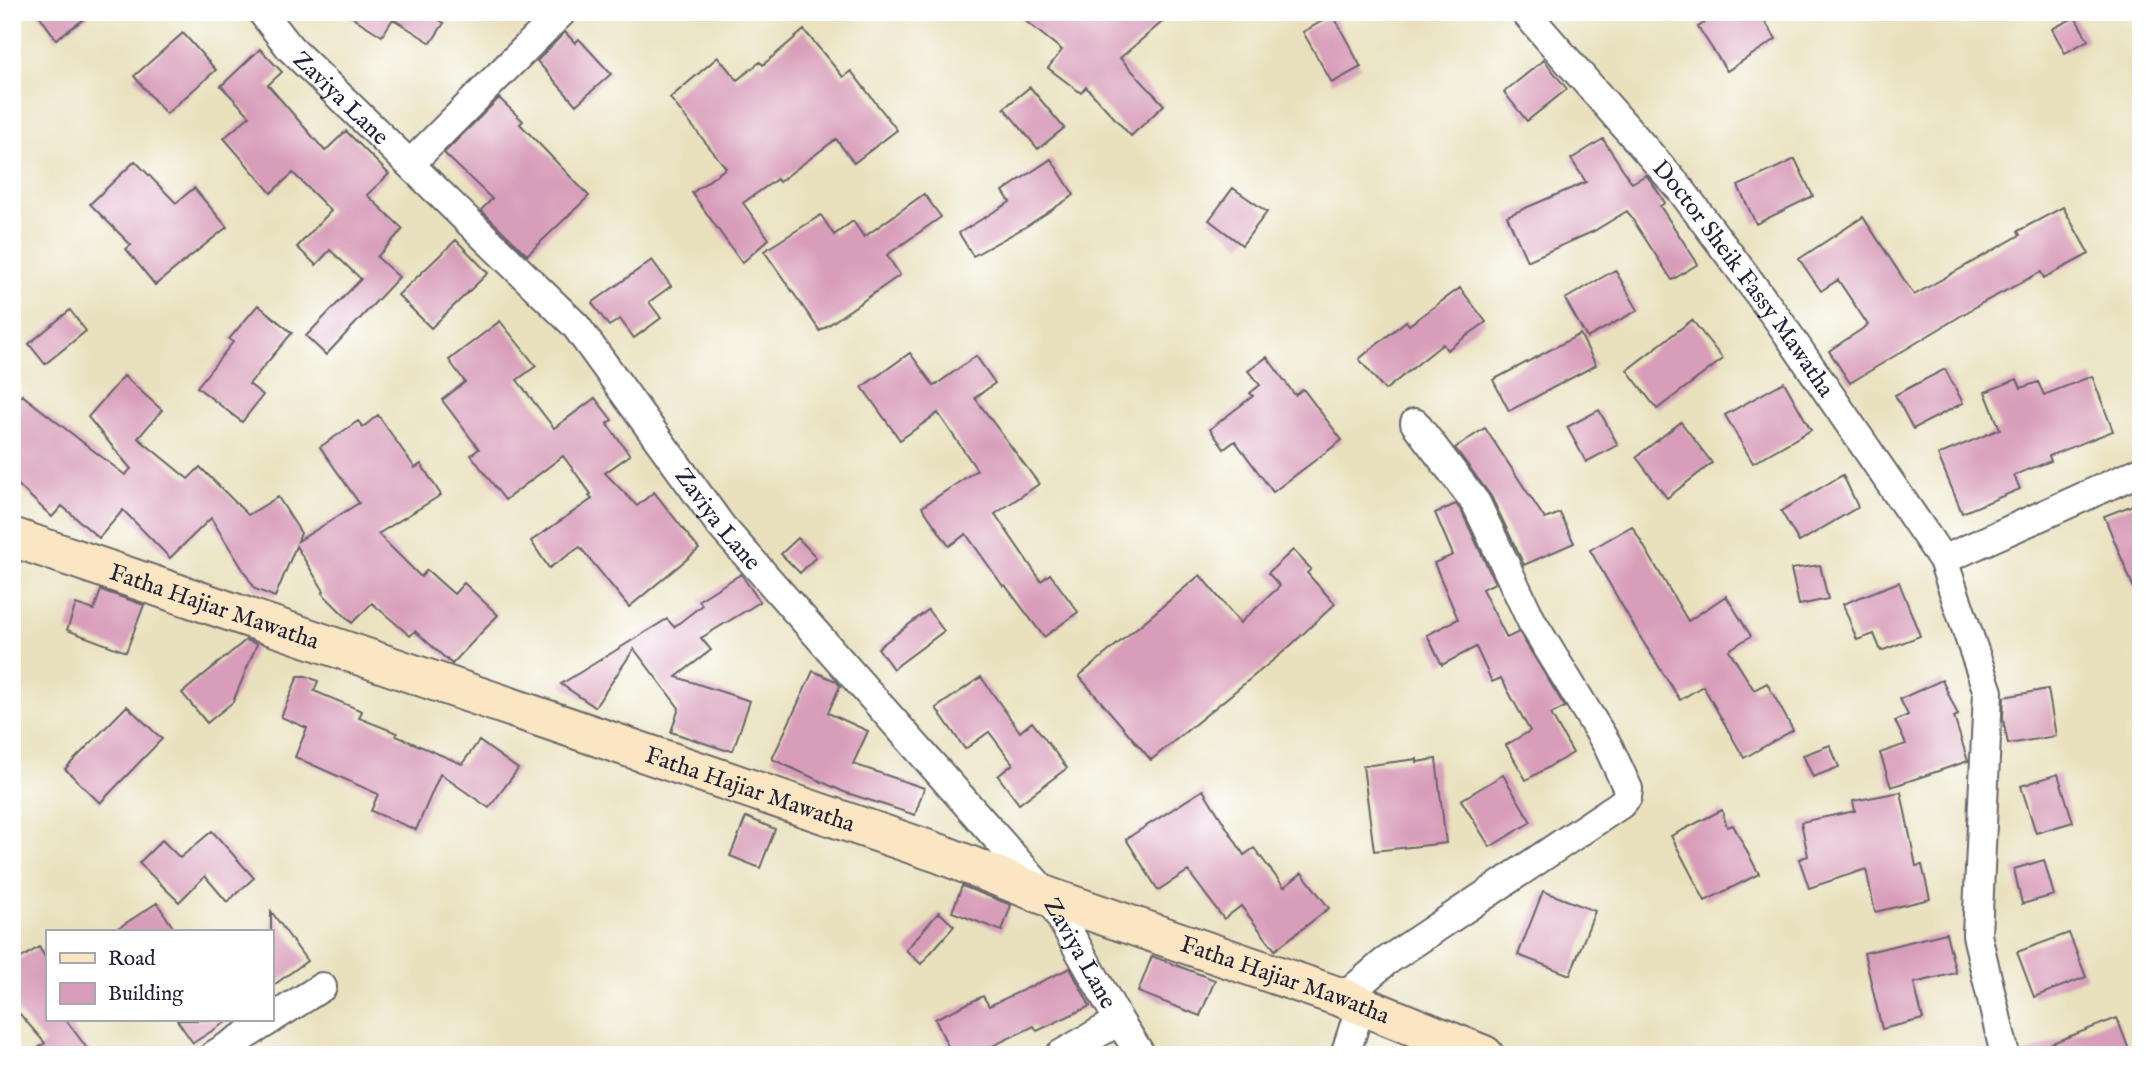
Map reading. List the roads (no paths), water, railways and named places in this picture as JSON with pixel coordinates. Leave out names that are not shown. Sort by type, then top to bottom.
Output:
[{"type":"street","name":"Zaviya Lane","points":[[262,12],[290,48],[576,326],[721,526],[1049,897],[1140,1055]]},
{"type":"street","points":[[410,164],[562,12]]},
{"type":"street","name":"Doctor Sheik Fassy Mawatha","points":[[1525,12],[1681,190],[1779,321],[1943,560],[1988,692],[1977,935],[2005,1055]]},
{"type":"street","points":[[1345,1055],[1352,1002],[1385,962],[1621,804],[1627,797],[1628,789],[1608,746],[1532,622],[1476,503],[1415,423]]},
{"type":"street","points":[[1943,560],[2141,471]]},
{"type":"street","name":"Fatha Hajiar Mawatha","points":[[12,537],[928,849],[1049,897],[1352,1002],[1484,1055]]},
{"type":"street","points":[[273,1017],[322,987]]},
{"type":"street","points":[[214,1055],[267,1021]]},
{"type":"street","points":[[1060,1055],[1119,1021]]}]
